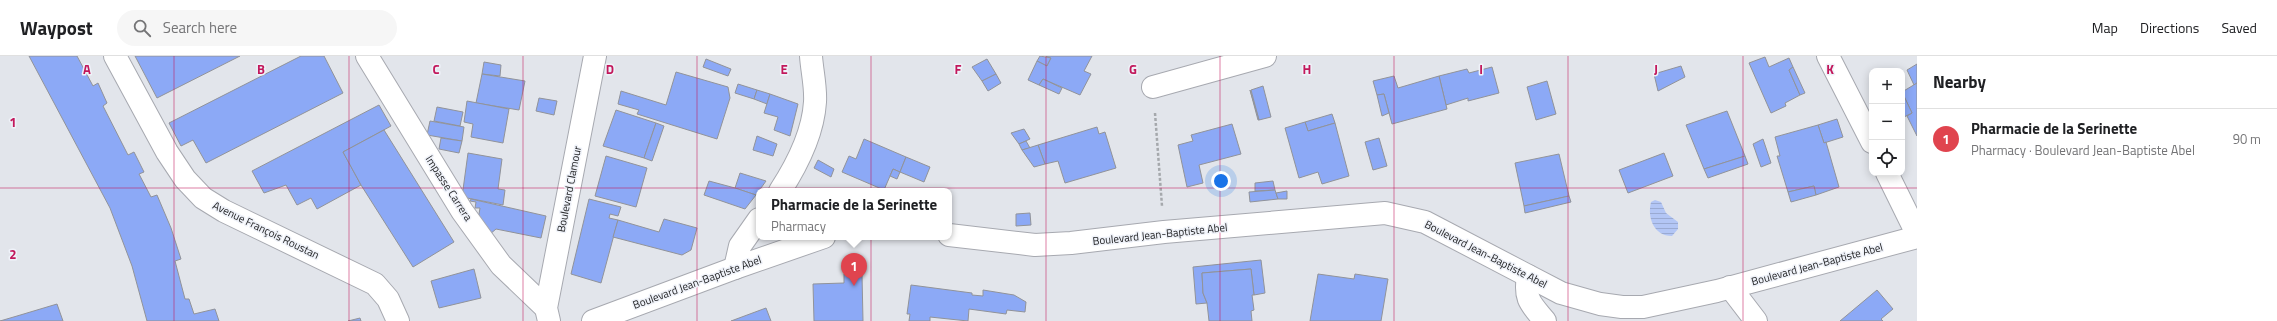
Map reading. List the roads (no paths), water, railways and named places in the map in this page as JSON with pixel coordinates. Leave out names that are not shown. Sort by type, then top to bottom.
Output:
[{"type":"street","name":"Avenue François Roustan","points":[[115,56],[167,152],[193,189],[203,198],[224,211],[375,284],[388,299],[398,321]]},
{"type":"street","name":"Impasse Carrera","points":[[367,56],[462,211],[501,265],[547,315]]},
{"type":"street","name":"Boulevard Clamour","points":[[547,315],[595,56]]},
{"type":"street","points":[[782,188],[798,161],[814,112],[815,93],[811,56]]},
{"type":"street","points":[[1153,87],[1265,56]]},
{"type":"street","points":[[1828,56],[1871,140]]},
{"type":"street","points":[[1889,176],[1917,234]]},
{"type":"street","name":"Boulevard Jean-Baptiste Abel","points":[[952,235],[1035,245],[1071,243],[1164,232],[1385,213],[1425,222],[1528,276],[1580,300],[1622,307],[1643,307],[1730,288],[1917,237]]},
{"type":"street","points":[[735,268],[740,246],[756,223]]},
{"type":"street","name":"Boulevard Jean-Baptiste Abel","points":[[593,321],[735,268],[815,240]]},
{"type":"street","points":[[1528,276],[1525,291],[1527,299],[1545,321]]},
{"type":"street","points":[[1730,288],[1756,321]]},
{"type":"water","points":[[1655,200],[1661,202],[1666,213],[1678,222],[1678,229],[1672,236],[1661,233],[1653,225],[1650,208],[1651,202]]},
{"type":"place","name":"Pharmacie de la Serinette","points":[[854,286]]}]
